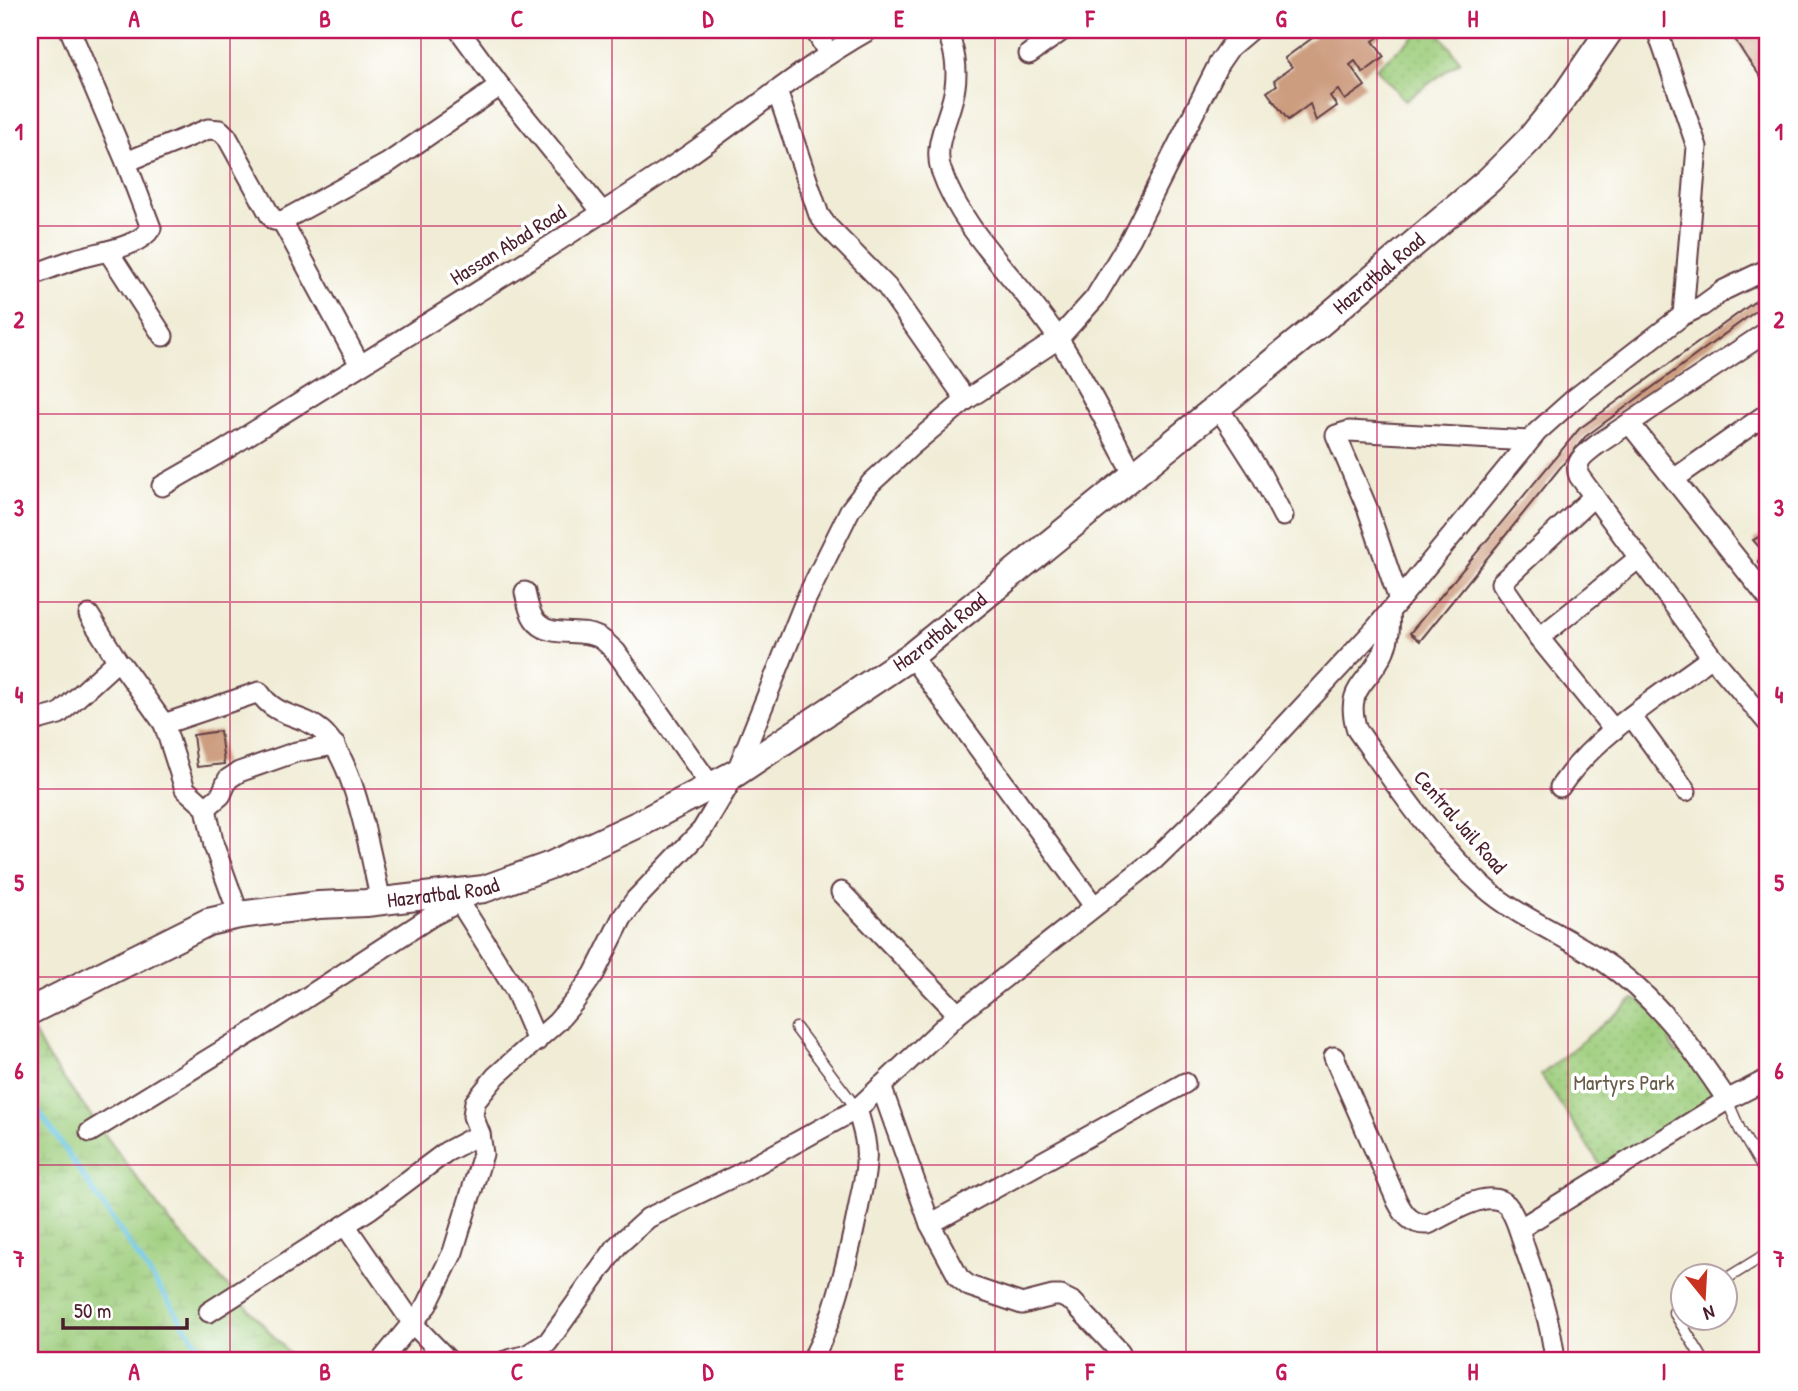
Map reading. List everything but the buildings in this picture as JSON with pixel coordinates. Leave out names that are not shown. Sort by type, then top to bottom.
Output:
[{"type":"main road","name":"Hazratbal Road","points":[[30,1011],[208,922],[239,915],[319,905],[484,889],[551,865],[641,823],[737,773],[911,656],[1311,331],[1489,180],[1530,139],[1564,97],[1610,30]]},
{"type":"street","points":[[30,276],[79,258],[108,251],[144,236],[151,228],[70,30]]},
{"type":"street","points":[[459,30],[500,86],[603,213]]},
{"type":"street","points":[[815,30],[828,53]]},
{"type":"street","name":"Hassan Abad Road","points":[[162,486],[603,213],[689,156],[828,53],[869,30]]},
{"type":"street","points":[[947,30],[956,56],[955,88],[939,149],[940,166],[947,185],[985,247],[1058,339],[1134,475]]},
{"type":"street","points":[[1029,54],[1063,30]]},
{"type":"street","points":[[382,1361],[414,1325],[453,1252],[483,1154],[473,1110],[481,1093],[575,1001],[594,974],[629,909],[702,830],[737,773],[806,599],[850,510],[879,475],[966,400],[1058,339],[1095,298],[1131,239],[1219,63],[1230,47],[1250,30]]},
{"type":"street","points":[[1658,33],[1697,147],[1683,315]]},
{"type":"street","points":[[126,162],[208,129],[220,130],[227,137],[270,215],[274,220],[282,221],[388,163],[500,86]]},
{"type":"street","points":[[777,91],[819,215],[887,287],[966,400]]},
{"type":"street","points":[[282,221],[360,365]]},
{"type":"street","points":[[108,251],[163,336]]},
{"type":"street","points":[[505,1361],[531,1358],[548,1342],[617,1246],[648,1218],[737,1175],[857,1109],[958,1014],[1154,860],[1222,794],[1320,690],[1394,606],[1529,442],[1574,398],[1683,315],[1702,306],[1724,290],[1768,269]]},
{"type":"street","points":[[1768,331],[1598,444],[1578,461],[1577,466],[1579,476],[1712,657],[1768,723]]},
{"type":"street","points":[[1218,407],[1261,474],[1283,516]]},
{"type":"street","points":[[1674,479],[1768,413]]},
{"type":"street","points":[[1630,424],[1768,598]]},
{"type":"street","points":[[1394,606],[1368,510],[1333,431],[1529,442]]},
{"type":"street","points":[[1594,496],[1501,583],[1539,638],[1614,730]]},
{"type":"street","points":[[1539,638],[1639,558]]},
{"type":"street","points":[[525,592],[532,616],[539,625],[556,632],[581,632],[598,637],[616,652],[711,786]]},
{"type":"street","name":"Central Jail Road","points":[[1394,606],[1384,653],[1355,694],[1352,713],[1357,730],[1421,819],[1469,873],[1500,901],[1606,963],[1654,1002],[1694,1051],[1727,1100]]},
{"type":"street","points":[[89,615],[119,663],[164,724],[185,789],[206,808],[214,846],[239,915]]},
{"type":"street","points":[[911,656],[1094,906]]},
{"type":"street","points":[[1560,787],[1569,773],[1614,730],[1712,657]]},
{"type":"street","points":[[30,722],[59,714],[115,663],[119,663]]},
{"type":"street","points":[[164,724],[258,692],[266,703],[285,715],[320,729],[335,745],[353,787],[381,901]]},
{"type":"street","points":[[1632,717],[1686,791]]},
{"type":"street","points":[[206,808],[221,795],[228,779],[239,772],[296,752],[335,745]]},
{"type":"street","points":[[90,1132],[272,1020],[432,916],[484,889]]},
{"type":"street","points":[[841,892],[958,1014]]},
{"type":"street","points":[[460,901],[515,990],[537,1041]]},
{"type":"street","points":[[1334,1057],[1397,1201],[1411,1221],[1420,1225],[1428,1224],[1480,1199],[1490,1198],[1503,1201],[1507,1205],[1519,1229],[1544,1304],[1555,1361]]},
{"type":"street","points":[[1519,1229],[1727,1100],[1768,1079]]},
{"type":"street","points":[[930,1224],[1185,1083]]},
{"type":"street","points":[[881,1086],[930,1224],[964,1282],[1022,1304],[1053,1296],[1066,1298],[1073,1302],[1120,1352]]},
{"type":"street","points":[[811,1361],[818,1350],[839,1288],[864,1176],[866,1147],[857,1109]]},
{"type":"street","points":[[209,1312],[345,1225],[446,1152],[480,1134]]},
{"type":"street","points":[[345,1225],[414,1325],[449,1361]]},
{"type":"lane","points":[[796,1028],[857,1109]]},
{"type":"lane","points":[[1727,1100],[1740,1130],[1768,1177]]},
{"type":"lane","points":[[1738,1271],[1768,1253]]},
{"type":"lane","points":[[1686,1332],[1704,1361]]},
{"type":"green space","points":[[1422,30],[1437,30],[1460,61],[1405,101],[1376,68]]},
{"type":"green space","name":"Martyrs Park","points":[[1634,999],[1645,1004],[1672,1031],[1670,1043],[1676,1053],[1689,1054],[1715,1098],[1601,1166],[1541,1075]]},
{"type":"green space","points":[[30,1025],[46,1055],[168,1220],[296,1361],[30,1361]]},
{"type":"waterway","points":[[30,1098],[209,1361]]}]
